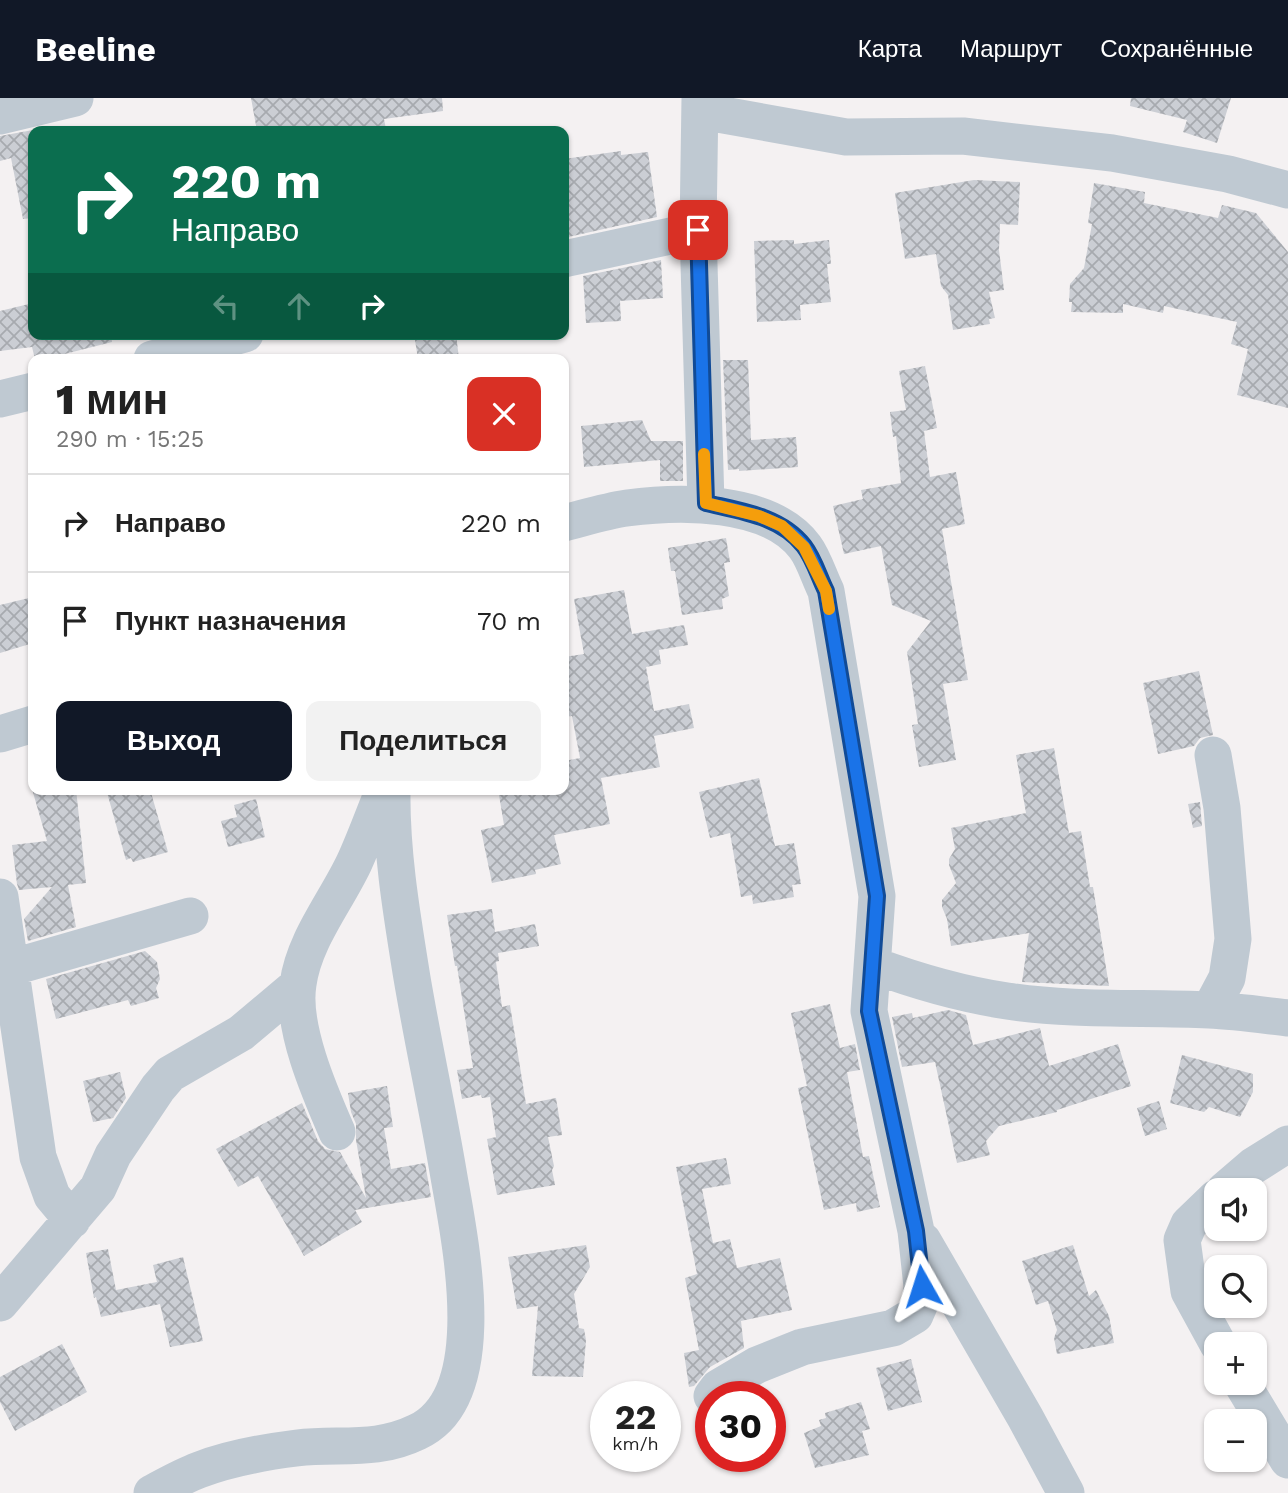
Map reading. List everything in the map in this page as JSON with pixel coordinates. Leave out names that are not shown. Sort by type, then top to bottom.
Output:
[{"type":"street","points":[[0,116],[75,98]]},
{"type":"street","points":[[706,503],[698,230],[700,105],[846,137],[963,136],[1112,153],[1228,174],[1288,190]]},
{"type":"street","points":[[569,259],[698,230]]},
{"type":"street","points":[[171,354],[223,340]]},
{"type":"street","points":[[0,399],[28,392]]},
{"type":"street","points":[[569,522],[626,508],[706,503],[759,516],[782,526],[804,547],[826,591],[877,896],[869,1011],[916,1231],[921,1301],[915,1315],[893,1328],[802,1347],[757,1365],[730,1381]]},
{"type":"street","points":[[0,733],[28,725]]},
{"type":"street","points":[[1210,1010],[1227,978],[1233,939],[1222,808],[1213,755]]},
{"type":"street","points":[[337,1132],[319,1090],[303,1033],[297,1009],[297,986],[306,950],[354,863],[382,795]]},
{"type":"street","points":[[152,1493],[199,1470],[245,1458],[298,1448],[375,1446],[418,1432],[442,1415],[452,1396],[461,1369],[465,1344],[465,1273],[439,1113],[412,978],[394,848],[392,795]]},
{"type":"street","points":[[0,897],[10,968],[12,1074],[52,1196],[72,1220]]},
{"type":"street","points":[[10,968],[190,916]]},
{"type":"street","points":[[873,965],[906,978],[950,990],[1009,1001],[1136,1009],[1210,1010],[1288,1018]]},
{"type":"street","points":[[0,1303],[98,1188],[113,1155],[170,1074],[241,1033],[297,986]]},
{"type":"street","points":[[1240,1178],[1288,1144]]},
{"type":"street","points":[[1204,1210],[1189,1224],[1182,1240],[1189,1291],[1211,1332]]},
{"type":"street","points":[[916,1231],[1025,1417],[1066,1493]]},
{"type":"street","points":[[1249,1395],[1288,1460]]},
{"type":"building","points":[[251,98],[442,98],[443,111],[384,119],[385,126],[256,126]]},
{"type":"building","points":[[1131,98],[1231,98],[1217,143],[1183,132],[1187,120],[1130,106]]},
{"type":"building","points":[[28,131],[28,218],[23,219],[11,158],[0,161],[0,136]]},
{"type":"building","points":[[621,151],[621,155],[648,152],[657,217],[569,237],[569,158]]},
{"type":"building","points":[[974,180],[1020,182],[1018,225],[1000,224],[999,250],[1004,290],[989,292],[995,318],[989,319],[990,324],[953,330],[948,295],[941,286],[936,254],[905,259],[895,193]]},
{"type":"building","points":[[1094,183],[1145,192],[1144,203],[1218,218],[1222,205],[1256,213],[1288,252],[1288,408],[1237,395],[1248,349],[1231,344],[1237,322],[1164,306],[1163,313],[1123,304],[1123,313],[1071,312],[1070,284],[1084,268],[1092,224],[1088,223]]},
{"type":"building","points":[[794,240],[794,244],[829,240],[831,264],[827,264],[831,302],[800,305],[801,320],[757,322],[754,241]]},
{"type":"building","points":[[661,260],[663,298],[620,301],[621,321],[586,323],[583,276]]},
{"type":"building","points":[[28,304],[28,340],[112,342],[65,354],[34,354],[32,347],[0,351],[0,311]]},
{"type":"building","points":[[415,340],[457,340],[458,354],[417,354]]},
{"type":"building","points":[[723,360],[748,360],[751,440],[796,437],[798,467],[728,470]]},
{"type":"building","points":[[925,366],[937,428],[924,431],[930,477],[956,472],[965,524],[942,529],[968,680],[943,684],[956,760],[919,767],[912,725],[918,724],[907,652],[931,621],[892,605],[881,546],[844,554],[833,506],[863,499],[861,490],[901,483],[896,436],[893,437],[890,412],[906,410],[899,371]]},
{"type":"building","points":[[642,420],[651,441],[683,441],[683,481],[660,481],[660,460],[584,467],[581,426]]},
{"type":"building","points":[[726,538],[730,562],[724,563],[729,596],[722,599],[723,609],[682,615],[675,571],[671,571],[668,548]]},
{"type":"building","points":[[624,590],[632,634],[684,625],[688,645],[659,650],[661,664],[646,667],[654,711],[689,704],[694,728],[654,736],[660,767],[601,778],[610,824],[554,835],[561,864],[535,870],[536,874],[492,883],[481,830],[504,825],[499,795],[569,795],[569,760],[580,758],[572,716],[569,716],[569,656],[584,654],[574,599]]},
{"type":"building","points":[[28,598],[28,645],[0,653],[0,605]]},
{"type":"building","points":[[1199,671],[1213,735],[1200,738],[1194,746],[1158,754],[1143,683]]},
{"type":"building","points":[[1054,748],[1069,833],[1081,831],[1109,986],[1022,982],[1029,933],[951,946],[942,900],[956,883],[949,865],[949,859],[955,849],[951,828],[1026,813],[1016,755]]},
{"type":"building","points":[[759,778],[775,846],[794,843],[801,884],[792,885],[794,897],[753,904],[752,895],[741,897],[730,833],[710,838],[699,792]]},
{"type":"building","points":[[34,795],[77,795],[86,883],[68,885],[76,927],[28,941],[24,919],[52,887],[19,890],[12,845],[47,841]]},
{"type":"building","points":[[108,795],[152,795],[168,852],[133,862],[131,858],[126,860]]},
{"type":"building","points":[[256,799],[265,837],[228,847],[221,821],[237,817],[234,805]]},
{"type":"building","points":[[1200,802],[1202,826],[1193,828],[1188,804]]},
{"type":"building","points":[[492,909],[495,932],[535,924],[539,946],[498,953],[499,961],[496,962],[502,1007],[510,1005],[526,1104],[556,1098],[562,1135],[548,1137],[555,1185],[497,1195],[487,1139],[496,1137],[490,1097],[482,1098],[481,1095],[462,1099],[457,1070],[473,1068],[447,915]]},
{"type":"building","points":[[145,951],[157,962],[160,979],[156,988],[159,998],[131,1006],[128,1000],[56,1019],[46,979]]},
{"type":"building","points":[[830,1004],[840,1048],[855,1044],[860,1070],[847,1072],[863,1157],[869,1156],[880,1207],[857,1212],[856,1203],[824,1210],[798,1088],[807,1086],[791,1013]]},
{"type":"building","points":[[948,1010],[966,1015],[973,1045],[1040,1028],[1049,1066],[1118,1044],[1131,1086],[1057,1112],[999,1126],[986,1141],[990,1155],[957,1163],[935,1062],[902,1067],[892,1017],[912,1013],[913,1018]]},
{"type":"building","points":[[1182,1055],[1253,1074],[1253,1092],[1240,1117],[1209,1107],[1204,1112],[1170,1103]]},
{"type":"building","points":[[120,1072],[126,1098],[113,1118],[93,1122],[83,1081]]},
{"type":"building","points":[[387,1086],[393,1127],[384,1128],[391,1169],[425,1163],[431,1197],[355,1210],[362,1222],[304,1256],[258,1176],[238,1187],[216,1149],[302,1103],[318,1141],[325,1149],[340,1152],[366,1198],[356,1140],[356,1124],[348,1093]]},
{"type":"building","points":[[1159,1101],[1167,1129],[1145,1136],[1137,1108]]},
{"type":"building","points":[[726,1158],[731,1184],[702,1189],[713,1243],[730,1239],[737,1268],[780,1258],[792,1310],[741,1321],[744,1348],[710,1367],[698,1381],[695,1381],[694,1386],[689,1387],[684,1353],[699,1350],[685,1278],[697,1274],[676,1167]]},
{"type":"building","points":[[586,1245],[590,1267],[574,1294],[579,1328],[584,1329],[586,1340],[583,1377],[532,1376],[538,1306],[517,1309],[508,1257]]},
{"type":"building","points":[[1073,1245],[1089,1296],[1096,1290],[1109,1316],[1114,1343],[1057,1354],[1054,1338],[1057,1330],[1048,1301],[1036,1305],[1022,1261]]},
{"type":"building","points":[[108,1249],[116,1290],[157,1282],[153,1265],[183,1257],[203,1341],[170,1347],[160,1304],[101,1317],[96,1297],[94,1298],[86,1253]]},
{"type":"building","points":[[62,1344],[87,1392],[15,1431],[0,1402],[0,1377]]},
{"type":"building","points":[[911,1359],[922,1402],[888,1411],[876,1368]]},
{"type":"building","points":[[861,1402],[870,1429],[862,1431],[869,1455],[815,1468],[804,1433],[821,1426],[819,1420],[826,1418],[825,1413]]},
{"type":"slow traffic","points":[[704,454],[706,503],[759,516],[782,526],[804,547],[826,591],[829,609]]},
{"type":"route","points":[[698,230],[706,503],[759,516],[782,526],[804,547],[826,591],[877,896],[869,1011],[916,1231],[922,1286]]}]
